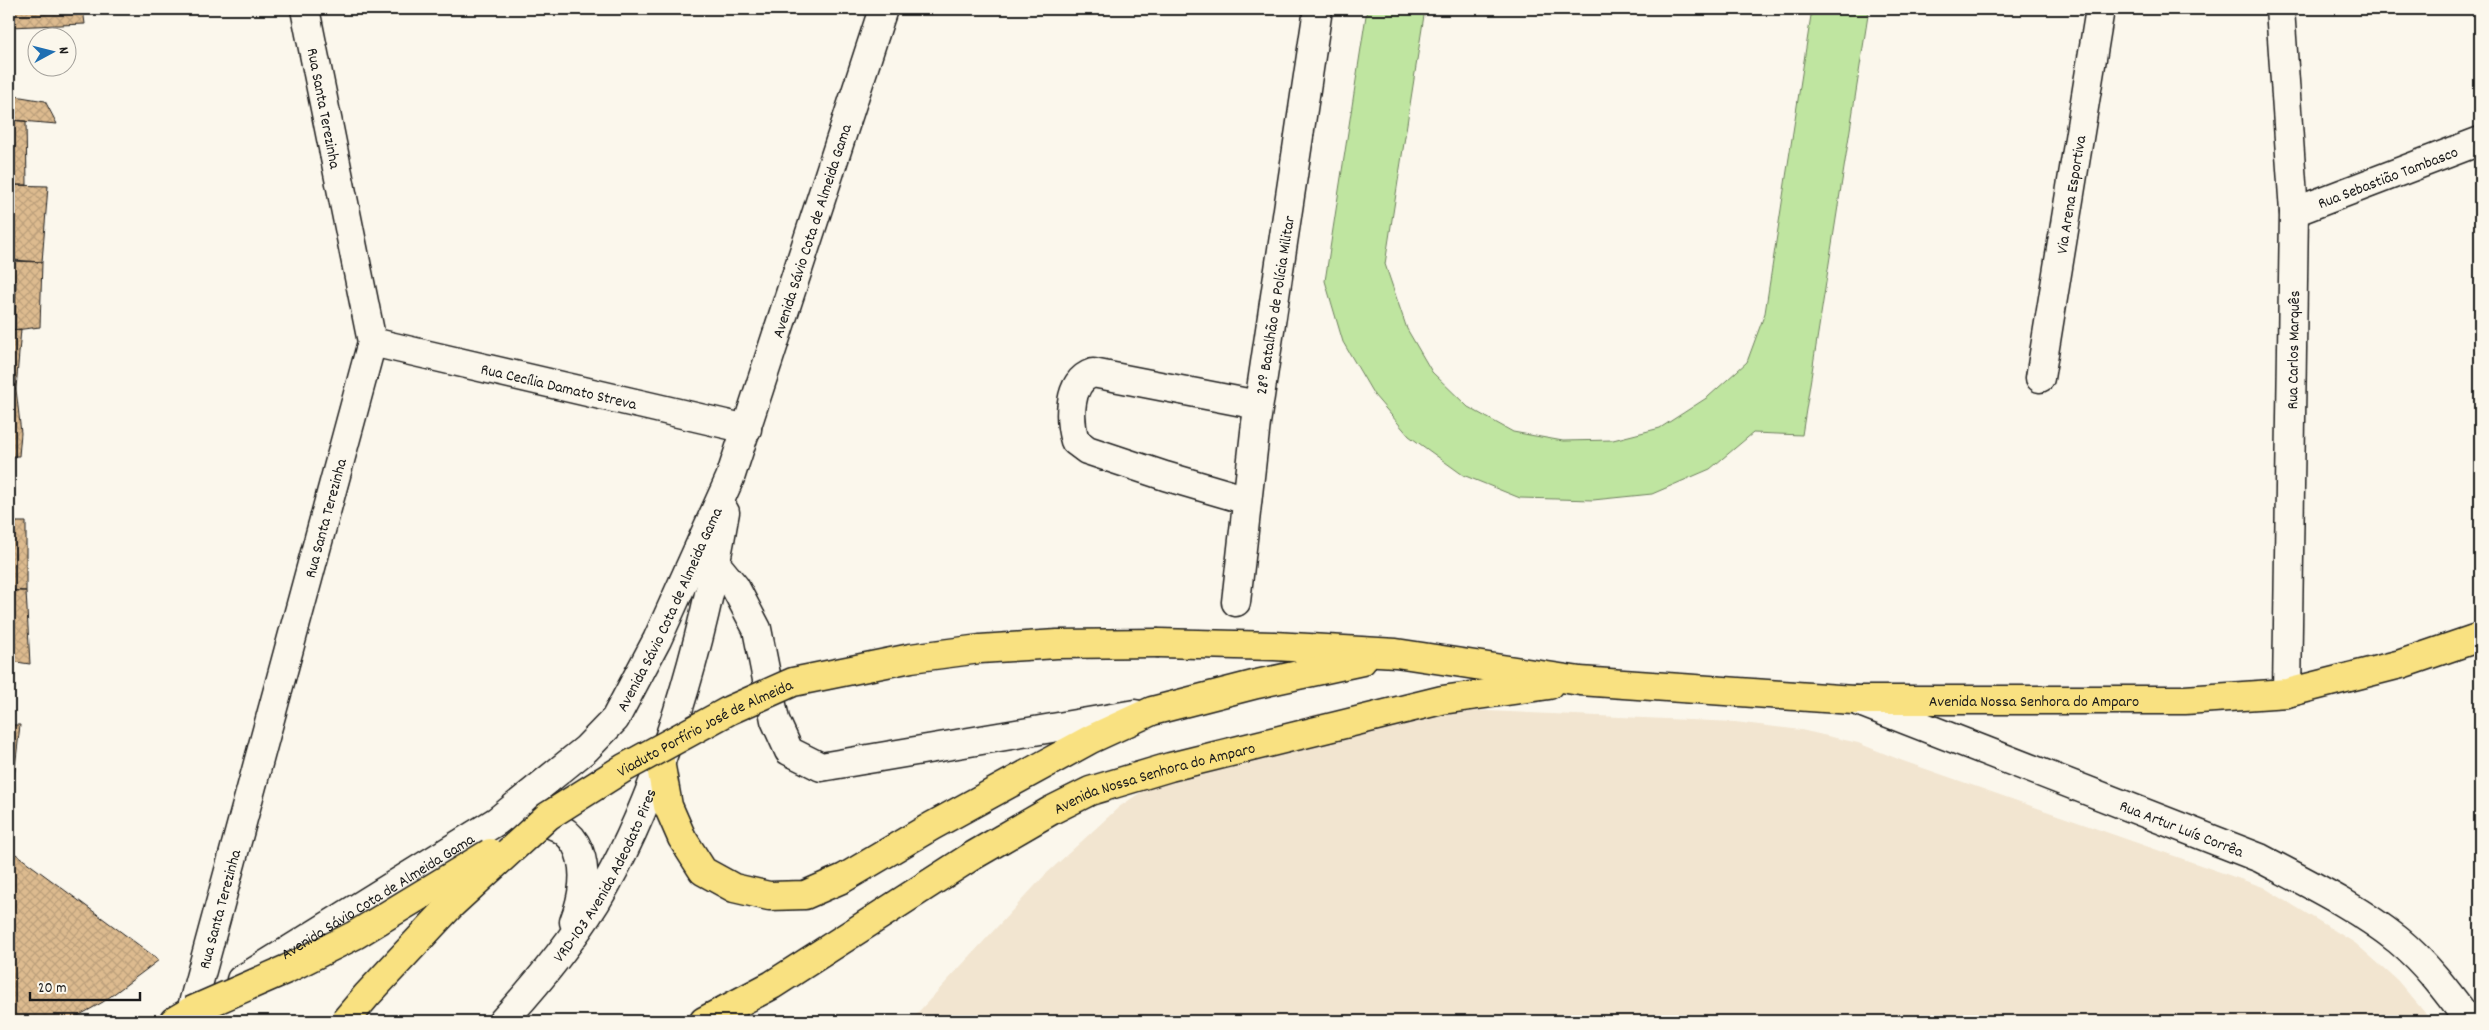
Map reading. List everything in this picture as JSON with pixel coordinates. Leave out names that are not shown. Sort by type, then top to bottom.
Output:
[{"type":"highway","name":"Avenida Nossa Senhora do Amparo","points":[[1159,643],[1274,646],[1396,653],[1580,681],[1853,700],[2185,700],[2287,693],[2402,664],[2480,637]]},
{"type":"highway","name":"Viaduto Porfírio José de Almeida","points":[[345,1021],[452,904],[548,816],[624,768],[722,714],[793,682],[911,658],[980,649],[1057,644],[1159,643]]},
{"type":"highway","points":[[660,761],[668,806],[682,838],[703,871],[734,888],[769,896],[805,895],[844,878],[948,817],[1091,739],[1152,711],[1257,684],[1396,653]]},
{"type":"highway","name":"Avenida Nossa Senhora do Amparo","points":[[704,1021],[772,985],[969,858],[1052,810],[1090,791],[1151,772],[1442,700],[1580,681]]},
{"type":"highway","points":[[186,1018],[355,935],[548,816]]},
{"type":"street","name":"Rua Santa Terezinha","points":[[186,1018],[372,342],[305,9]]},
{"type":"street","name":"Avenida Sávio Cota de Almeida Gama","points":[[186,1018],[497,821],[586,749],[615,719],[657,640],[681,583],[730,478],[883,9]]},
{"type":"street","name":"28º Batalhão de Polícia Militar","points":[[1236,602],[1258,405],[1318,9]]},
{"type":"street","name":"Via Arena Esportiva","points":[[2040,378],[2100,9]]},
{"type":"street","name":"Rua Carlos Marquês","points":[[2280,9],[2294,212],[2287,693]]},
{"type":"street","name":"Rua Sebastião Tambasco","points":[[2294,212],[2480,141]]},
{"type":"street","name":"Rua Cecília Damato Streva","points":[[372,342],[747,429]]},
{"type":"street","points":[[1247,500],[1165,476],[1087,450],[1074,442],[1071,428],[1074,388],[1083,376],[1092,373],[1258,405]]},
{"type":"street","name":"VRD-103 Avenida Adeodato Pires","points":[[503,1021],[563,951],[596,901],[631,833],[660,761],[688,676],[716,564],[730,478]]},
{"type":"street","points":[[716,564],[735,587],[756,629],[775,720],[789,751],[821,767],[1152,711]]},
{"type":"street","name":"Rua Artur Luís Corrêa","points":[[1853,700],[2260,858],[2374,922],[2400,942],[2438,982],[2469,1021]]},
{"type":"street","points":[[497,821],[536,820],[564,830],[578,845],[584,870],[579,908],[563,951]]},
{"type":"shaded area","points":[[1371,706],[1735,722],[1801,730],[1858,743],[1903,761],[2263,887],[2355,943],[2397,980],[2432,1021],[910,1021],[1045,875],[1119,807],[1175,769],[1242,735],[1317,714]]},
{"type":"green space","points":[[1367,9],[1425,9],[1385,264],[1407,329],[1432,372],[1468,407],[1513,432],[1563,441],[1613,440],[1660,428],[1708,397],[1747,362],[1765,313],[1812,9],[1869,9],[1802,435],[1753,433],[1710,469],[1652,494],[1593,500],[1520,498],[1463,475],[1409,436],[1374,395],[1343,342],[1325,281]]},
{"type":"building","points":[[9,9],[83,9],[85,24],[9,27]]},
{"type":"building","points":[[9,95],[45,101],[57,124],[9,120]]},
{"type":"building","points":[[9,120],[26,121],[27,185],[9,185]]},
{"type":"building","points":[[9,185],[48,186],[42,262],[13,260],[15,233],[9,234]]},
{"type":"building","points":[[9,261],[42,262],[40,327],[15,330],[16,281],[9,281]]},
{"type":"building","points":[[21,329],[16,389],[9,389],[9,330]]},
{"type":"building","points":[[9,389],[16,389],[21,433],[19,456],[9,456]]},
{"type":"building","points":[[9,522],[26,522],[26,591],[9,590]]},
{"type":"building","points":[[9,591],[26,591],[30,664],[9,661]]},
{"type":"building","points":[[9,725],[20,725],[12,794],[9,794]]},
{"type":"building","points":[[9,849],[159,960],[103,1002],[69,1021],[9,1021]]}]
